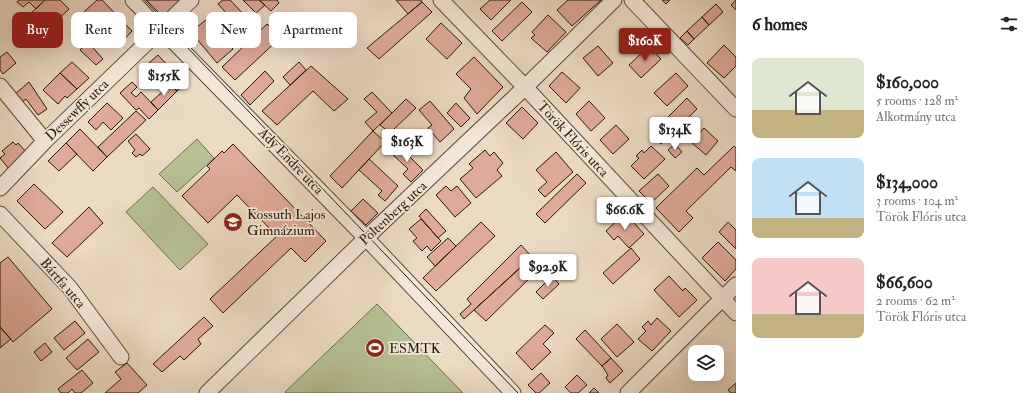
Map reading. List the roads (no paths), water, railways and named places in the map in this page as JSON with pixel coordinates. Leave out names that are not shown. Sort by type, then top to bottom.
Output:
[{"type":"street","name":"Ady Endre utca","points":[[133,0],[145,12]]},
{"type":"street","name":"Dessewffy utca","points":[[179,12],[191,0]]},
{"type":"street","name":"Török Flóris utca","points":[[441,0],[525,87],[736,313]]},
{"type":"street","name":"Pöltenberg utca","points":[[207,393],[614,0]]},
{"type":"street","points":[[632,0],[736,109]]},
{"type":"street","name":"Dessewffy utca","points":[[0,188],[45,141],[141,48]]},
{"type":"street","name":"Ady Endre utca","points":[[180,48],[366,238],[513,393]]},
{"type":"street","points":[[0,86],[45,141]]},
{"type":"street","name":"Bártfa utca","points":[[0,214],[70,288],[121,357]]},
{"type":"street","points":[[628,393],[736,285]]},
{"type":"tram line","points":[[142,0],[518,393]]},
{"type":"place","name":"Kossuth Lajos Gimnázium","points":[[233,222]]},
{"type":"place","name":"ESMTK","points":[[375,348]]}]
